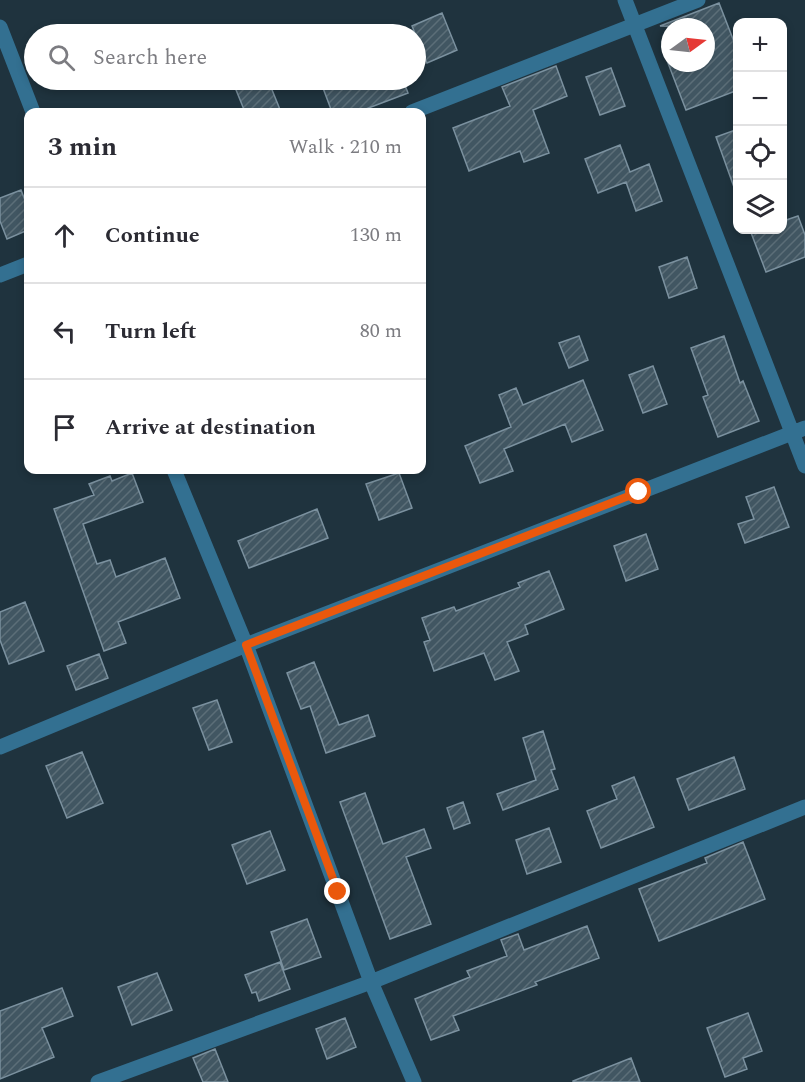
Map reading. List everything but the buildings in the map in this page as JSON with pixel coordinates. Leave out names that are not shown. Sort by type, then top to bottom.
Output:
[{"type":"street","points":[[625,0],[799,431],[805,466]]},
{"type":"street","points":[[422,108],[698,0]]},
{"type":"street","points":[[0,27],[24,89]]},
{"type":"street","points":[[24,90],[31,108]]},
{"type":"street","points":[[0,275],[24,266]]},
{"type":"street","points":[[0,747],[246,645],[799,431]]},
{"type":"street","points":[[176,474],[246,645],[371,982],[414,1082]]},
{"type":"street","points":[[98,1082],[371,982],[805,807]]},
{"type":"route","points":[[338,892],[246,645],[639,492]]}]
